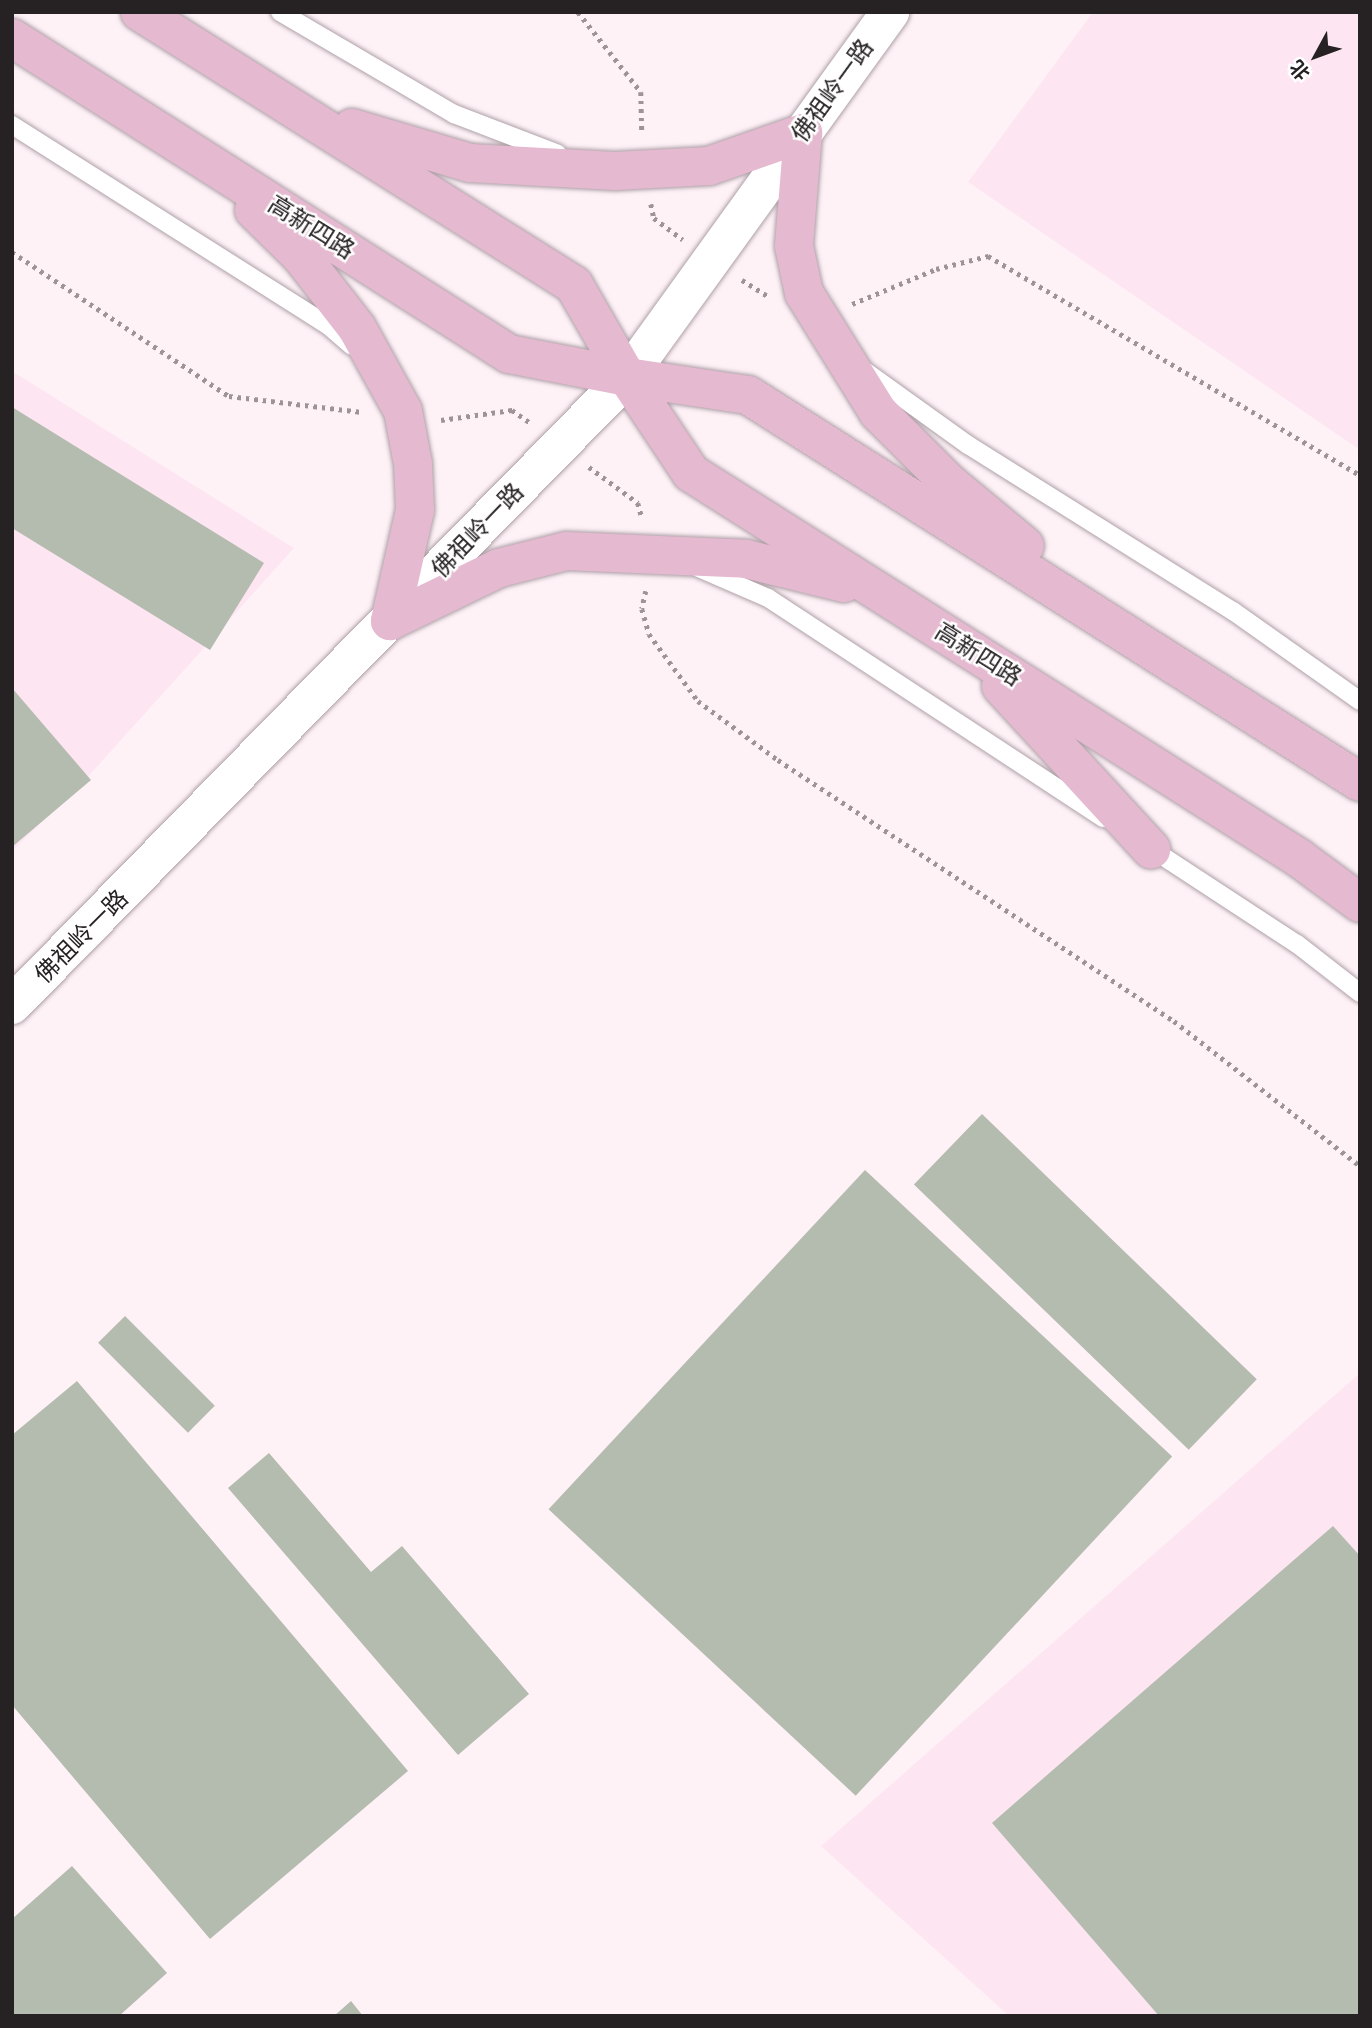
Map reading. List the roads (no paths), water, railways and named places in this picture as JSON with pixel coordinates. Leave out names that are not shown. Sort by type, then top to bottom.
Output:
[{"type":"main road","name":"高新四路","points":[[140,12],[574,285],[627,377],[691,472],[1299,858],[1360,904]]},
{"type":"main road","name":"高新四路","points":[[12,38],[509,354],[627,377],[748,395],[1360,782]]},
{"type":"main road","points":[[282,101],[382,139],[470,163],[629,170],[709,166],[803,134],[794,246],[804,293],[878,412],[941,475],[1144,645]]},
{"type":"main road","points":[[200,157],[301,256],[357,328],[405,418],[415,510],[390,621]]},
{"type":"main road","points":[[390,621],[499,568],[566,551],[747,559],[833,578],[904,608]]},
{"type":"main road","points":[[965,647],[1151,849]]},
{"type":"street","name":"佛祖岭一路","points":[[12,1004],[627,377],[890,12]]},
{"type":"lane","points":[[280,12],[454,114],[541,149],[629,170]]},
{"type":"lane","points":[[12,125],[329,326],[373,365],[405,418]]},
{"type":"lane","points":[[824,327],[864,370],[968,445],[1233,611],[1360,701]]},
{"type":"lane","points":[[652,553],[681,560],[768,598],[1297,944],[1360,993]]}]
